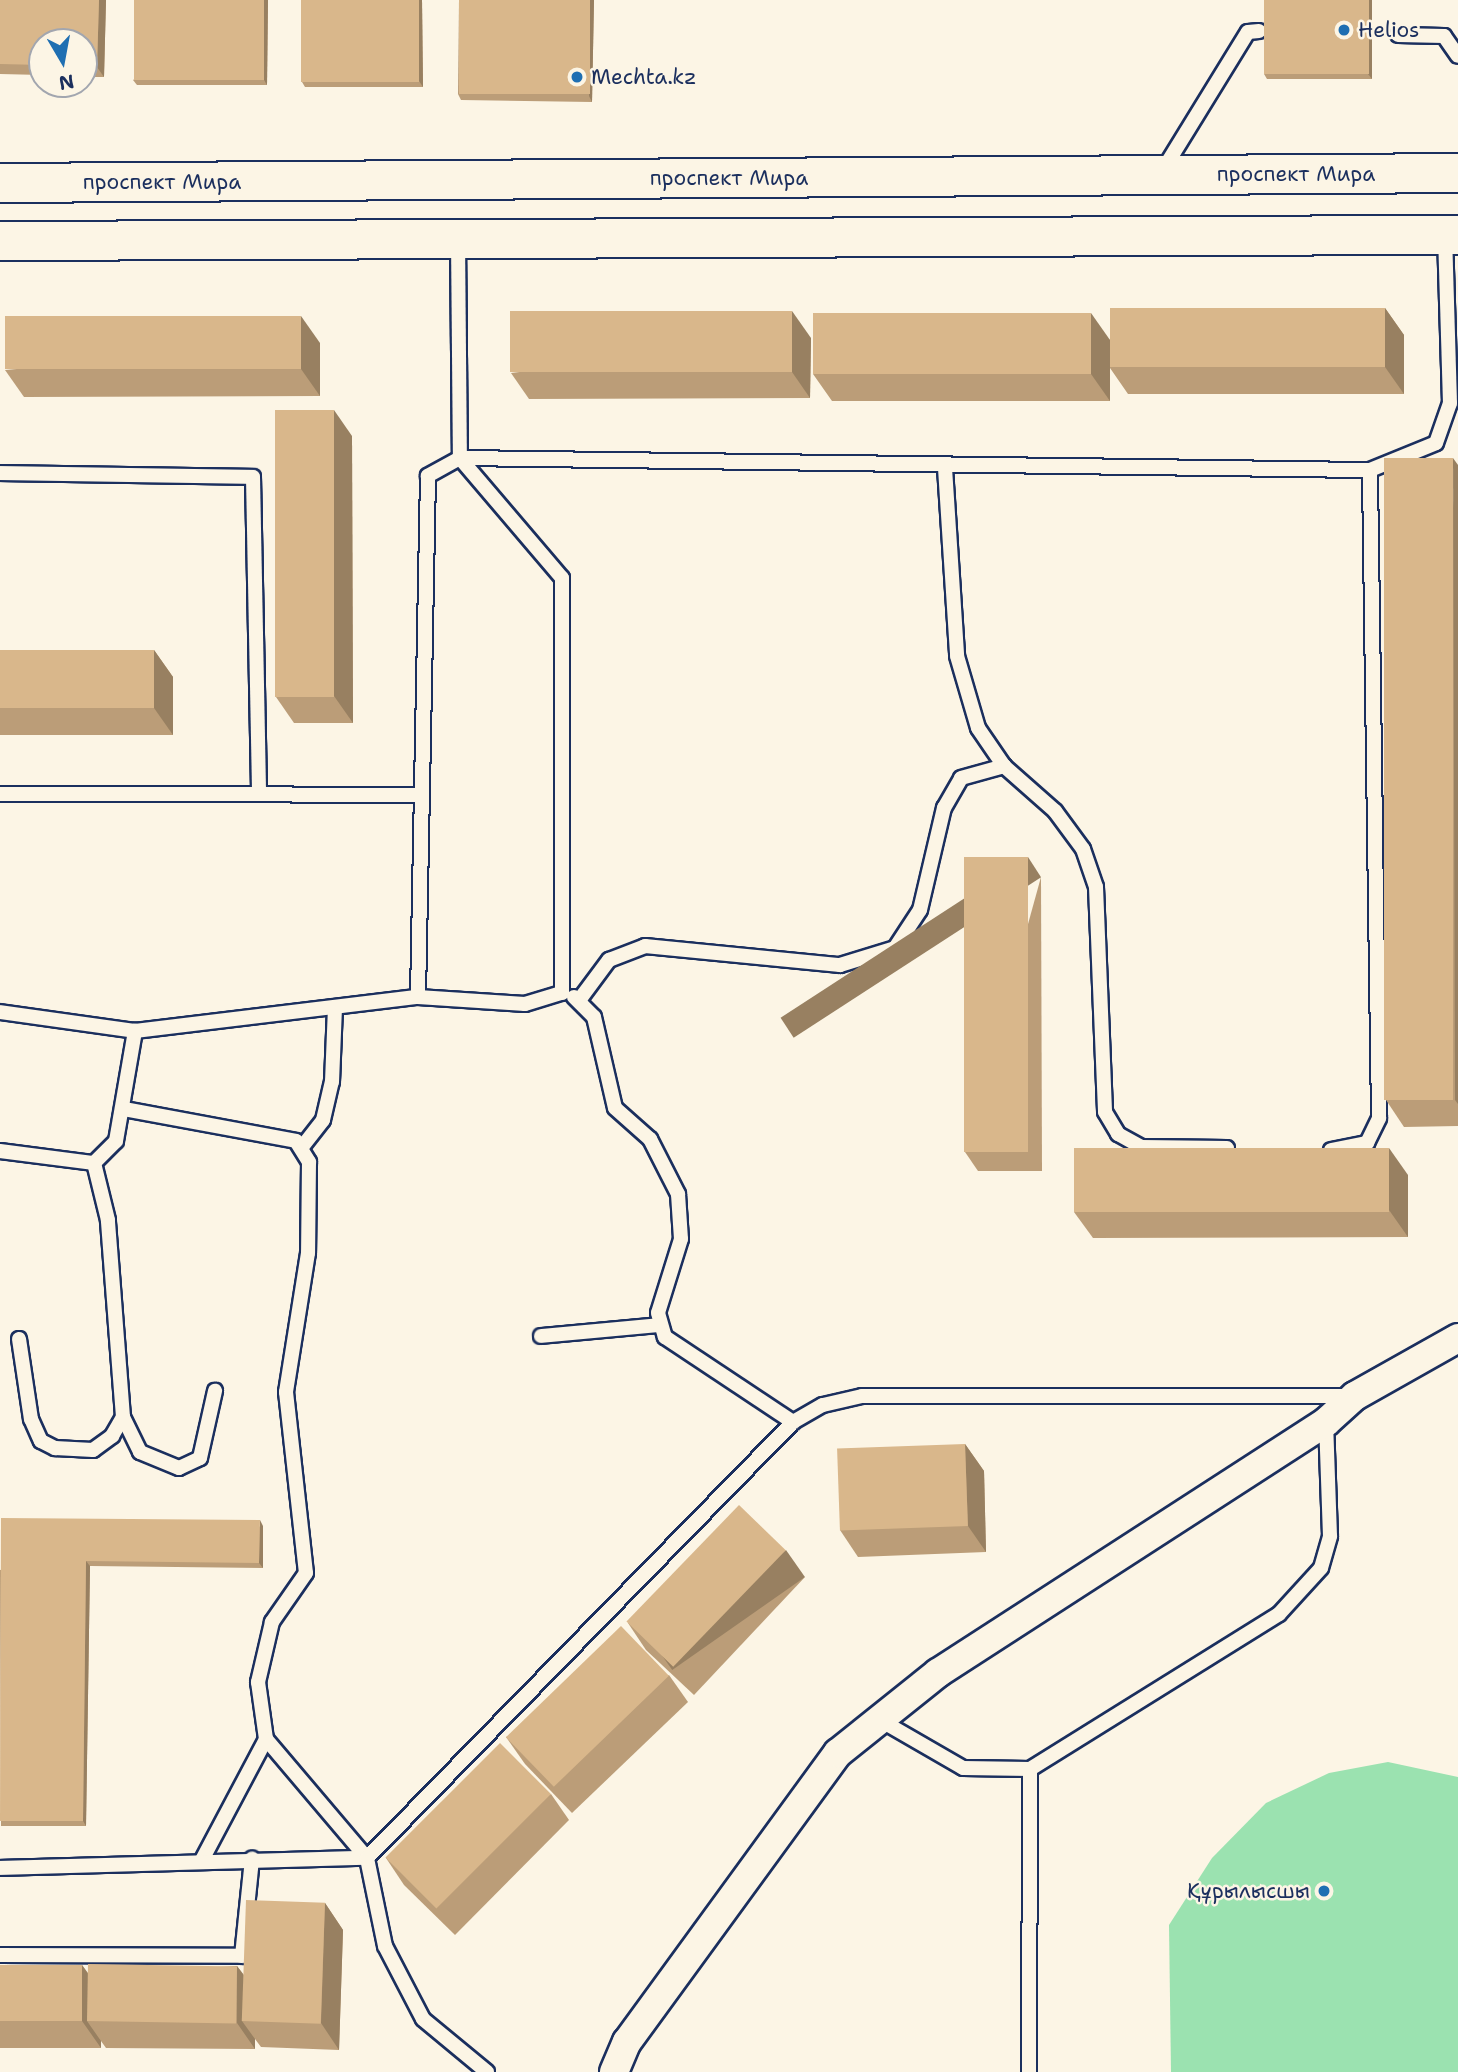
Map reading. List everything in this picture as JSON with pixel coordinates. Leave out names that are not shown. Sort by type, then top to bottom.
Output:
[{"type":"main road","name":"проспект Мира","points":[[0,183],[1458,173]]},
{"type":"main road","points":[[0,241],[1451,235]]},
{"type":"street","points":[[614,2072],[627,2042],[786,1821],[838,1754],[938,1673],[1326,1422],[1355,1396],[1458,1338]]},
{"type":"lane","points":[[1159,175],[1248,32],[1259,31]]},
{"type":"lane","points":[[1398,35],[1444,36],[1458,56]]},
{"type":"lane","points":[[418,998],[418,794],[428,476],[460,458],[945,468],[1370,470],[1436,443],[1450,403],[1451,235]]},
{"type":"lane","points":[[458,238],[460,458],[562,578],[562,993]]},
{"type":"lane","points":[[945,468],[957,656],[978,728],[1004,766],[1055,811],[1083,849],[1096,887],[1105,1112],[1118,1134],[1141,1147],[1248,1149]]},
{"type":"lane","points":[[1315,1150],[1367,1143],[1379,1118],[1370,470]]},
{"type":"lane","points":[[0,472],[253,477],[259,794]]},
{"type":"lane","points":[[580,999],[609,960],[645,946],[840,965],[895,948],[920,909],[944,808],[961,778],[1004,766]]},
{"type":"lane","points":[[0,794],[418,794]]},
{"type":"lane","points":[[0,1012],[135,1031],[418,998],[525,1004],[562,993],[580,999],[594,1017],[615,1108],[650,1139],[678,1194],[681,1239],[660,1292],[659,1325],[665,1337],[793,1422]]},
{"type":"lane","points":[[302,1147],[323,1120],[332,1082],[335,1007]]},
{"type":"lane","points":[[94,1163],[116,1142],[124,1108],[135,1031]]},
{"type":"lane","points":[[124,1108],[302,1147]]},
{"type":"lane","points":[[302,1147],[309,1162],[308,1253],[286,1392],[306,1573],[272,1622],[258,1682],[266,1739],[367,1858],[385,1946],[423,2019],[487,2072]]},
{"type":"lane","points":[[0,1151],[94,1163]]},
{"type":"lane","points":[[94,1163],[108,1220],[123,1417],[140,1452],[179,1468],[200,1458],[215,1391]]},
{"type":"lane","points":[[541,1336],[659,1325]]},
{"type":"lane","points":[[19,1339],[31,1419],[41,1441],[55,1448],[93,1450],[112,1436],[123,1417]]},
{"type":"lane","points":[[0,1868],[202,1860],[367,1858],[793,1422],[823,1405],[862,1396],[1355,1396]]},
{"type":"lane","points":[[880,1720],[963,1768],[1030,1769],[1279,1614],[1321,1568],[1330,1536],[1326,1422]]},
{"type":"lane","points":[[202,1860],[266,1739]]},
{"type":"lane","points":[[1029,2072],[1030,1769]]},
{"type":"lane","points":[[0,1955],[242,1956],[252,1859]]},
{"type":"green space","name":"Құрылысшы","points":[[1388,1762],[1458,1777],[1458,2072],[1171,2072],[1169,1925],[1212,1858],[1266,1803],[1329,1773]]},
{"type":"building","points":[[0,0],[99,0],[98,34],[98,28],[28,28],[28,65],[0,64]]},
{"type":"building","points":[[134,0],[264,0],[264,80],[134,80]]},
{"type":"building","points":[[301,0],[419,0],[419,82],[301,82]]},
{"type":"building","points":[[459,0],[590,0],[590,94],[459,94]]},
{"type":"building","points":[[1264,0],[1369,0],[1369,74],[1264,74]]},
{"type":"building","points":[[1110,308],[1385,308],[1385,367],[1110,367]]},
{"type":"building","points":[[510,311],[792,311],[792,372],[510,372]]},
{"type":"building","points":[[813,313],[1091,313],[1091,374],[813,374]]},
{"type":"building","points":[[5,316],[301,316],[301,369],[5,369]]},
{"type":"building","points":[[275,410],[334,410],[334,697],[275,697]]},
{"type":"building","points":[[1384,458],[1453,458],[1453,1100],[1384,1100]]},
{"type":"building","points":[[0,650],[154,650],[154,708],[0,708]]},
{"type":"building","points":[[964,857],[1028,857],[1028,1152],[964,1152]]},
{"type":"building","points":[[1074,1148],[1389,1148],[1389,1212],[1074,1212]]},
{"type":"building","points":[[965,1444],[968,1526],[840,1530],[837,1448]]},
{"type":"building","points":[[739,1505],[786,1550],[673,1667],[626,1622]]},
{"type":"building","points":[[1,1518],[260,1520],[259,1563],[86,1561],[83,1821],[0,1821]]},
{"type":"building","points":[[621,1626],[669,1676],[554,1787],[506,1737]]},
{"type":"building","points":[[500,1743],[551,1794],[436,1908],[385,1858]]},
{"type":"building","points":[[246,1900],[325,1903],[321,2024],[242,2021]]},
{"type":"building","points":[[88,1964],[237,1967],[236,2024],[87,2021]]},
{"type":"building","points":[[0,1965],[82,1965],[82,2021],[0,2021]]},
{"type":"place","name":"Helios","points":[[1344,30]]},
{"type":"place","name":"Mechta.kz","points":[[577,77]]},
{"type":"place","name":"Құрылысшы","points":[[1324,1891]]}]
